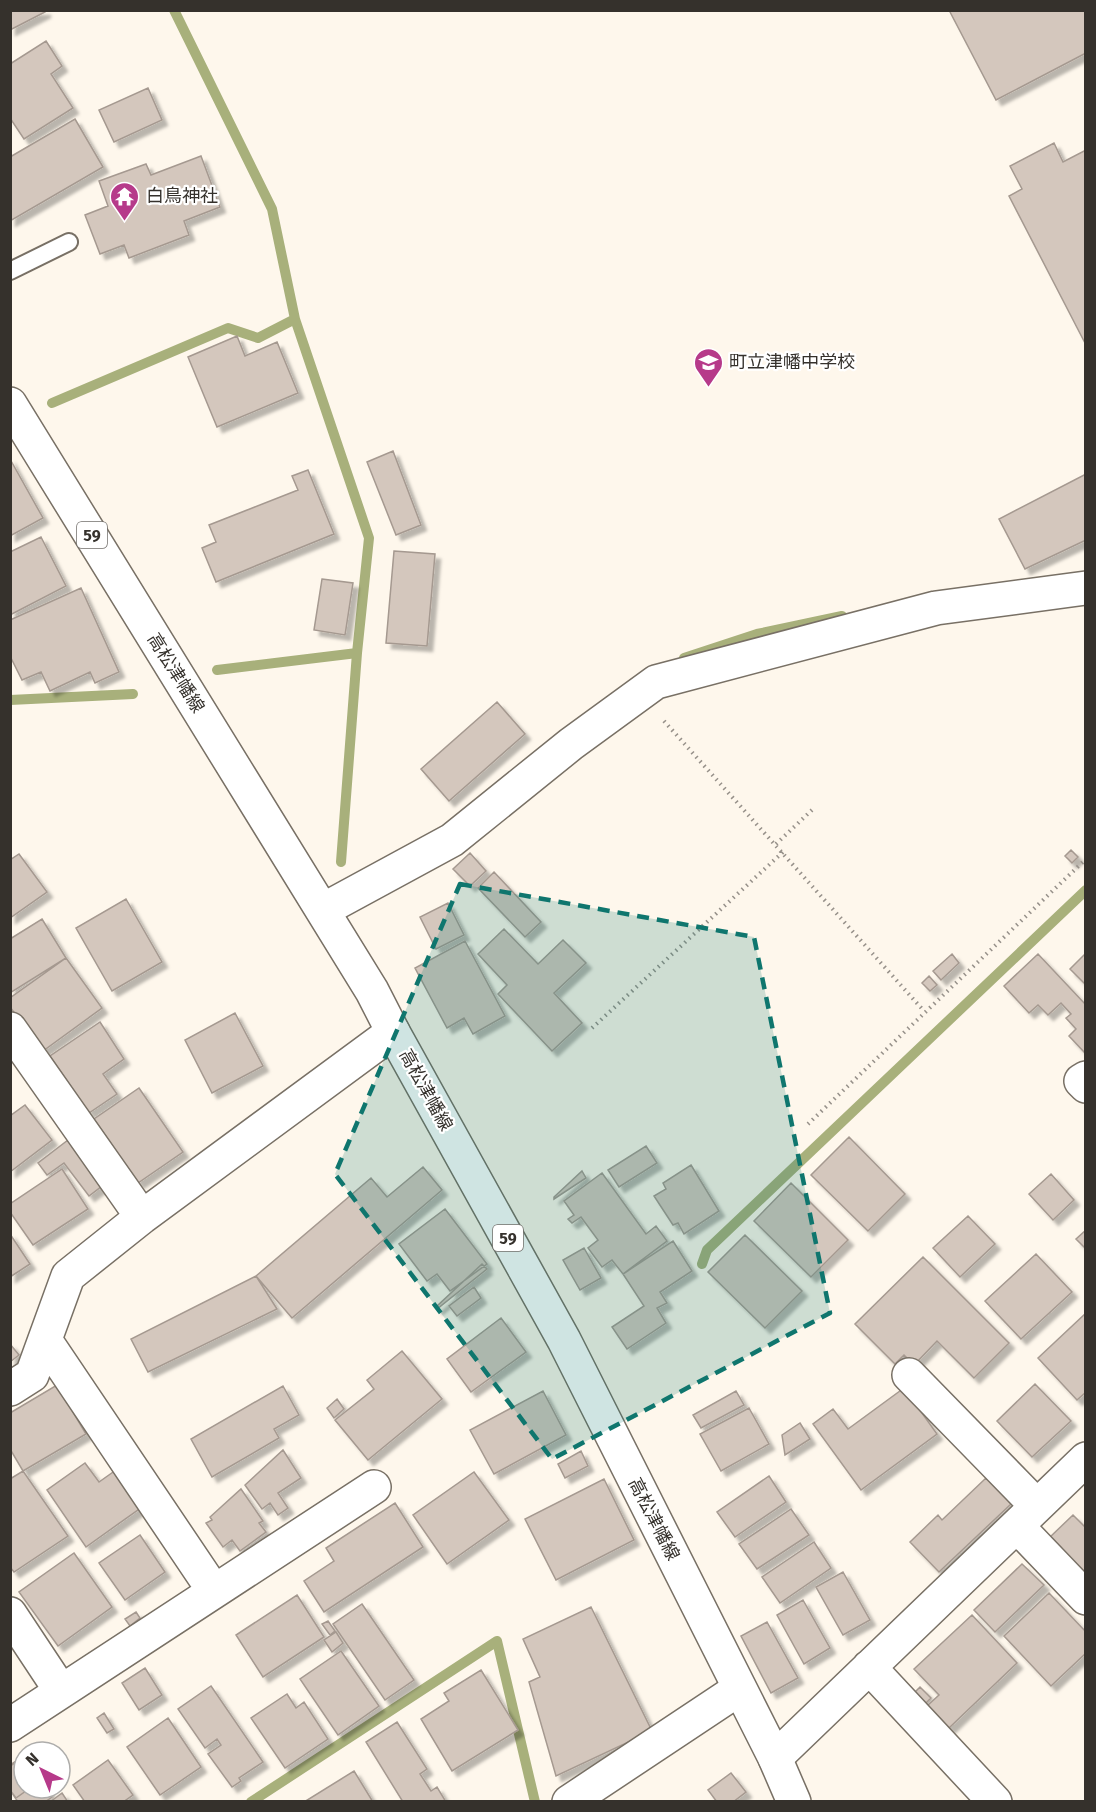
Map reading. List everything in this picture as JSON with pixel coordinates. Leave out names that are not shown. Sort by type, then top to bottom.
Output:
[{"type":"street","name":"高松津幡線","points":[[10,404],[372,991],[564,1340],[775,1758],[794,1802]]},
{"type":"street","points":[[323,910],[452,840],[571,744],[656,682],[936,608],[1086,588]]},
{"type":"street","points":[[10,1029],[142,1217]]},
{"type":"street","points":[[10,1389],[32,1375],[68,1276],[142,1217],[393,1032]]},
{"type":"street","points":[[1086,1078],[1081,1082],[1086,1086]]},
{"type":"street","points":[[45,1340],[214,1591]]},
{"type":"street","points":[[909,1375],[1027,1516],[1086,1598]]},
{"type":"street","points":[[775,1758],[1086,1459]]},
{"type":"street","points":[[10,1725],[374,1486]]},
{"type":"street","points":[[10,1614],[61,1691]]},
{"type":"street","points":[[869,1667],[995,1802]]},
{"type":"street","points":[[569,1802],[739,1689]]},
{"type":"lane","points":[[10,271],[69,242]]},
{"type":"path","points":[[639,694],[924,1011]]},
{"type":"path","points":[[776,844],[812,810]]},
{"type":"path","points":[[592,1028],[783,852]]},
{"type":"path","points":[[808,1124],[1086,859]]},
{"type":"highlighted area","points":[[460,884],[754,937],[830,1313],[552,1459],[335,1174]]},
{"type":"building","points":[[10,10],[45,10],[45,12],[10,30]]},
{"type":"building","points":[[949,10],[1086,10],[1086,53],[996,100]]},
{"type":"building","points":[[46,41],[62,66],[51,74],[73,108],[24,139],[10,118],[10,64]]},
{"type":"building","points":[[148,88],[162,120],[114,142],[99,110]]},
{"type":"building","points":[[75,119],[103,167],[10,221],[10,157]]},
{"type":"building","points":[[1054,143],[1063,162],[1086,150],[1086,345],[1009,196],[1022,189],[1010,166]]},
{"type":"building","points":[[201,156],[220,207],[184,221],[189,235],[129,258],[124,245],[100,254],[85,215],[108,206],[99,181],[146,164],[151,175]]},
{"type":"building","points":[[237,336],[245,356],[277,342],[298,393],[217,427],[188,357]]},
{"type":"building","points":[[393,451],[421,525],[396,535],[367,462]]},
{"type":"building","points":[[10,459],[43,518],[10,536]]},
{"type":"building","points":[[308,470],[334,534],[216,582],[202,548],[216,542],[209,525],[298,490],[292,476]]},
{"type":"building","points":[[1086,474],[1086,540],[1025,569],[999,519]]},
{"type":"building","points":[[41,537],[66,586],[10,615],[10,552]]},
{"type":"building","points":[[394,551],[435,554],[427,646],[386,643]]},
{"type":"building","points":[[322,579],[353,583],[345,635],[314,630]]},
{"type":"building","points":[[81,588],[119,672],[95,683],[90,672],[50,691],[41,672],[22,680],[10,656],[10,620]]},
{"type":"building","points":[[497,702],[525,734],[449,801],[421,769]]},
{"type":"building","points":[[1071,850],[1078,857],[1072,863],[1065,856]]},
{"type":"building","points":[[470,853],[486,871],[470,886],[453,869]]},
{"type":"building","points":[[19,854],[47,892],[10,918],[10,860]]},
{"type":"building","points":[[494,872],[541,922],[525,937],[478,888]]},
{"type":"building","points":[[126,899],[162,962],[112,991],[76,928]]},
{"type":"building","points":[[448,903],[464,935],[436,949],[420,917]]},
{"type":"building","points":[[42,919],[66,958],[10,993],[10,939]]},
{"type":"building","points":[[504,929],[538,964],[563,940],[586,963],[554,993],[582,1023],[552,1051],[498,994],[507,985],[478,954]]},
{"type":"building","points":[[465,941],[505,1016],[473,1034],[464,1018],[447,1028],[415,968]]},
{"type":"building","points":[[1086,953],[1086,985],[1070,969]]},
{"type":"building","points":[[952,954],[959,963],[941,980],[933,971]]},
{"type":"building","points":[[1038,954],[1086,1005],[1086,1054],[1069,1036],[1076,1029],[1066,1018],[1071,1014],[1061,1003],[1048,1015],[1038,1005],[1029,1013],[1004,986]]},
{"type":"building","points":[[66,958],[102,1008],[43,1051],[10,1007],[10,998]]},
{"type":"building","points":[[929,976],[937,985],[930,991],[922,983]]},
{"type":"building","points":[[235,1013],[263,1066],[212,1093],[185,1040]]},
{"type":"building","points":[[100,1022],[124,1059],[103,1074],[117,1094],[89,1113],[50,1056]]},
{"type":"building","points":[[139,1088],[183,1152],[138,1183],[94,1119]]},
{"type":"building","points":[[25,1105],[52,1140],[10,1172],[10,1116]]},
{"type":"building","points":[[849,1137],[905,1194],[868,1231],[811,1175]]},
{"type":"building","points":[[68,1140],[102,1186],[89,1196],[64,1163],[47,1175],[38,1163]]},
{"type":"building","points":[[646,1146],[657,1163],[619,1187],[608,1170]]},
{"type":"building","points":[[691,1165],[719,1211],[684,1234],[678,1223],[673,1225],[654,1196],[666,1189],[663,1183]]},
{"type":"building","points":[[423,1167],[442,1190],[292,1318],[256,1276],[371,1178],[387,1197]]},
{"type":"building","points":[[62,1169],[88,1209],[33,1245],[10,1212],[10,1204]]},
{"type":"building","points":[[582,1171],[586,1178],[554,1199],[554,1197]]},
{"type":"building","points":[[602,1173],[646,1234],[656,1226],[667,1241],[623,1274],[612,1260],[602,1267],[588,1248],[598,1240],[581,1217],[572,1223],[568,1219],[574,1215],[564,1201]]},
{"type":"building","points":[[1051,1174],[1074,1200],[1053,1220],[1029,1194]]},
{"type":"building","points":[[791,1183],[848,1240],[811,1277],[754,1221]]},
{"type":"building","points":[[445,1209],[487,1264],[450,1291],[437,1274],[427,1281],[399,1244]]},
{"type":"building","points":[[968,1216],[995,1244],[960,1277],[933,1248]]},
{"type":"building","points":[[1086,1230],[1086,1249],[1076,1239]]},
{"type":"building","points":[[10,1234],[30,1264],[10,1277]]},
{"type":"building","points":[[745,1235],[802,1291],[765,1328],[708,1272]]},
{"type":"building","points":[[673,1241],[692,1271],[660,1292],[667,1303],[657,1308],[666,1323],[627,1349],[612,1327],[644,1306],[623,1274]]},
{"type":"building","points":[[584,1248],[601,1278],[580,1290],[563,1260]]},
{"type":"building","points":[[1036,1254],[1072,1292],[1021,1339],[985,1301]]},
{"type":"building","points":[[923,1257],[1009,1343],[974,1378],[937,1341],[914,1365],[904,1355],[895,1364],[855,1324]]},
{"type":"building","points":[[482,1264],[487,1269],[437,1309],[436,1307]]},
{"type":"building","points":[[256,1276],[277,1309],[148,1372],[131,1339]]},
{"type":"building","points":[[474,1287],[481,1298],[457,1316],[449,1306]]},
{"type":"building","points":[[1086,1313],[1086,1392],[1077,1400],[1038,1358]]},
{"type":"building","points":[[501,1318],[526,1352],[471,1392],[447,1359]]},
{"type":"building","points":[[10,1344],[19,1355],[10,1362]]},
{"type":"building","points":[[402,1351],[442,1399],[368,1460],[335,1420],[374,1389],[367,1380]]},
{"type":"building","points":[[1035,1384],[1071,1421],[1032,1457],[997,1421]]},
{"type":"building","points":[[57,1385],[86,1434],[23,1471],[10,1449],[10,1413]]},
{"type":"building","points":[[283,1386],[299,1415],[274,1429],[279,1438],[212,1477],[191,1439]]},
{"type":"building","points":[[904,1388],[937,1434],[861,1490],[813,1424],[833,1409],[848,1429]]},
{"type":"building","points":[[543,1391],[566,1435],[494,1474],[470,1430]]},
{"type":"building","points":[[736,1391],[744,1405],[701,1428],[693,1415]]},
{"type":"building","points":[[337,1399],[344,1409],[334,1418],[327,1408]]},
{"type":"building","points":[[749,1408],[769,1444],[721,1471],[700,1434]]},
{"type":"building","points":[[800,1423],[810,1439],[785,1455],[782,1435]]},
{"type":"building","points":[[283,1450],[301,1478],[278,1493],[288,1508],[278,1515],[270,1503],[262,1509],[245,1485]]},
{"type":"building","points":[[581,1451],[588,1466],[565,1478],[558,1464]]},
{"type":"building","points":[[85,1463],[99,1482],[116,1470],[142,1507],[86,1547],[47,1490]]},
{"type":"building","points":[[23,1471],[68,1536],[14,1572],[10,1567],[10,1479]]},
{"type":"building","points":[[474,1472],[509,1520],[447,1564],[413,1515]]},
{"type":"building","points":[[769,1476],[786,1502],[735,1537],[717,1512]]},
{"type":"building","points":[[986,1478],[1011,1504],[939,1572],[910,1542],[938,1515],[942,1520]]},
{"type":"building","points":[[604,1479],[634,1540],[556,1580],[525,1519]]},
{"type":"building","points":[[241,1489],[263,1521],[259,1523],[266,1532],[240,1551],[232,1540],[223,1547],[206,1523],[212,1520],[210,1517]]},
{"type":"building","points":[[395,1503],[423,1547],[324,1612],[304,1581],[334,1561],[326,1548]]},
{"type":"building","points":[[791,1509],[809,1535],[757,1569],[739,1544]]},
{"type":"building","points":[[1073,1515],[1086,1528],[1086,1576],[1049,1538]]},
{"type":"building","points":[[140,1535],[165,1572],[125,1600],[99,1563]]},
{"type":"building","points":[[814,1542],[831,1568],[780,1603],[762,1577]]},
{"type":"building","points":[[74,1553],[112,1607],[58,1646],[19,1592]]},
{"type":"building","points":[[1022,1564],[1044,1585],[995,1632],[974,1610]]},
{"type":"building","points":[[843,1572],[870,1620],[843,1635],[816,1587]]},
{"type":"building","points":[[1049,1593],[1086,1632],[1086,1653],[1051,1686],[1004,1636]]},
{"type":"building","points":[[297,1595],[324,1637],[263,1677],[236,1635]]},
{"type":"building","points":[[803,1600],[830,1648],[804,1664],[777,1615]]},
{"type":"building","points":[[362,1604],[414,1680],[385,1700],[333,1624]]},
{"type":"building","points":[[591,1607],[652,1731],[556,1776],[529,1682],[540,1677],[523,1639]]},
{"type":"building","points":[[136,1612],[140,1618],[130,1626],[125,1619]]},
{"type":"building","points":[[972,1615],[1017,1663],[949,1728],[927,1706],[939,1695],[914,1669]]},
{"type":"building","points":[[328,1621],[335,1631],[330,1635],[322,1624]]},
{"type":"building","points":[[767,1622],[798,1678],[771,1693],[741,1636]]},
{"type":"building","points":[[336,1632],[343,1643],[332,1652],[324,1640]]},
{"type":"building","points":[[341,1651],[379,1706],[338,1735],[300,1679]]},
{"type":"building","points":[[145,1668],[162,1695],[139,1710],[122,1683]]},
{"type":"building","points":[[481,1670],[518,1730],[452,1771],[421,1719],[449,1701],[444,1693]]},
{"type":"building","points":[[211,1686],[263,1762],[239,1778],[241,1781],[232,1787],[208,1754],[221,1745],[217,1739],[205,1748],[178,1709]]},
{"type":"building","points":[[920,1687],[931,1698],[925,1704],[914,1693]]},
{"type":"building","points":[[287,1694],[296,1708],[304,1702],[328,1739],[285,1768],[251,1718]]},
{"type":"building","points":[[104,1713],[114,1729],[107,1733],[97,1718]]},
{"type":"building","points":[[168,1718],[201,1767],[160,1795],[127,1747]]},
{"type":"building","points":[[397,1722],[427,1769],[420,1774],[431,1791],[437,1787],[446,1802],[403,1802],[366,1742]]},
{"type":"building","points":[[108,1760],[133,1795],[123,1802],[85,1802],[73,1785]]},
{"type":"building","points":[[12,1764],[12,1793],[10,1790],[10,1765]]},
{"type":"building","points":[[12,1765],[12,1793],[10,1790],[10,1766]]},
{"type":"building","points":[[354,1771],[373,1802],[304,1802]]},
{"type":"building","points":[[731,1773],[746,1792],[733,1802],[717,1802],[708,1790]]},
{"type":"building","points":[[17,1800],[48,1800],[45,1802],[18,1802]]},
{"type":"building","points":[[67,1800],[68,1802],[50,1802]]},
{"type":"waterway","points":[[52,403],[228,328],[258,338],[295,319],[272,209],[174,10]]},
{"type":"waterway","points":[[295,319],[369,538],[357,653],[341,862]]},
{"type":"waterway","points":[[684,658],[757,634],[842,616]]},
{"type":"waterway","points":[[217,670],[357,653]]},
{"type":"waterway","points":[[10,700],[133,694]]},
{"type":"waterway","points":[[702,1264],[707,1250],[1086,890]]},
{"type":"waterway","points":[[251,1802],[497,1641],[535,1802]]},
{"type":"place","name":"白鳥神社","points":[[125,222]]},
{"type":"place","name":"町立津幡中学校","points":[[708,388]]}]
